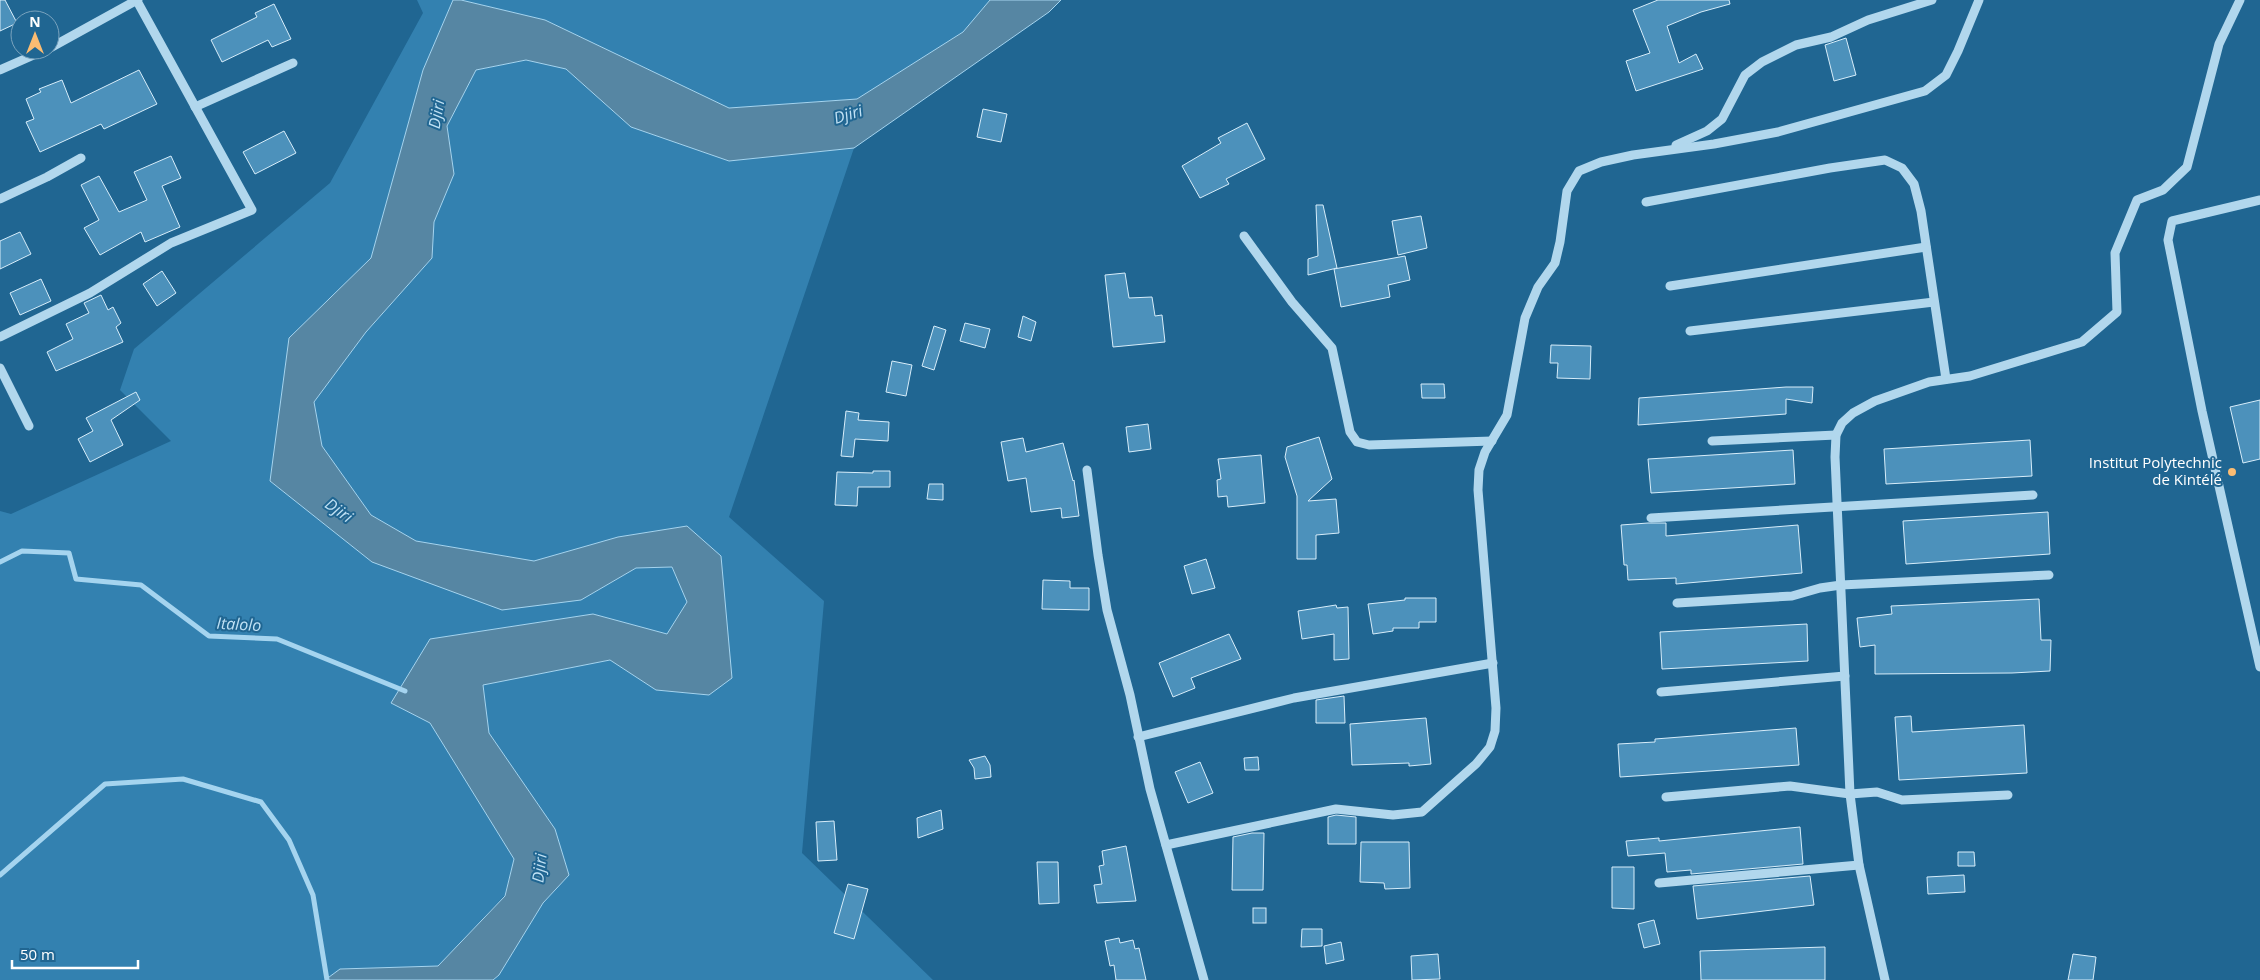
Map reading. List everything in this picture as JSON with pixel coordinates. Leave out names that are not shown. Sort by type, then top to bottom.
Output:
[{"type":"street","points":[[0,337],[90,293],[171,243],[252,210],[137,0],[60,42]]},
{"type":"street","points":[[1669,149],[1707,131],[1722,119],[1745,75],[1762,62],[1796,45],[1831,37],[1868,20],[1932,0]]},
{"type":"street","points":[[1166,846],[1336,809],[1394,815],[1422,812],[1476,764],[1490,747],[1495,732],[1496,708],[1478,490],[1480,470],[1485,452],[1507,415],[1526,318],[1538,287],[1555,263],[1567,191],[1579,171],[1601,162],[1778,132],[1925,90],[1946,75],[1979,0]]},
{"type":"street","points":[[1885,980],[1859,865],[1850,794],[1835,457],[1836,435],[1842,423],[1853,413],[1875,401],[1921,385],[1970,376],[2082,342],[2117,312],[2115,253],[2137,200],[2163,190],[2188,167],[2219,44],[2240,0]]},
{"type":"street","points":[[0,70],[22,60]]},
{"type":"street","points":[[195,108],[293,63]]},
{"type":"street","points":[[0,199],[48,177],[81,158]]},
{"type":"street","points":[[1646,202],[1830,168],[1885,160],[1902,168],[1914,184],[1926,247],[1946,379]]},
{"type":"street","points":[[2260,200],[2172,222],[2168,240],[2202,411],[2260,667]]},
{"type":"street","points":[[1244,236],[1292,302],[1332,348],[1350,432],[1357,442],[1370,445],[1492,441]]},
{"type":"street","points":[[1670,286],[1926,247]]},
{"type":"street","points":[[1690,331],[1934,302]]},
{"type":"street","points":[[0,368],[29,426]]},
{"type":"street","points":[[1712,441],[1836,435]]},
{"type":"street","points":[[1087,470],[1107,610],[1130,695],[1138,737],[1166,846],[1204,980]]},
{"type":"street","points":[[1651,518],[1837,505],[2033,495]]},
{"type":"street","points":[[1677,603],[1792,596],[1820,588],[1841,585],[2049,575]]},
{"type":"street","points":[[1138,737],[1294,698],[1493,663]]},
{"type":"street","points":[[1661,692],[1845,676]]},
{"type":"street","points":[[1666,796],[1790,786],[1850,794],[1877,792],[1902,800],[2008,795]]},
{"type":"street","points":[[1659,883],[1859,865]]},
{"type":"shaded area","points":[[417,0],[453,0],[423,70],[371,258],[289,338],[270,481],[372,562],[581,600],[636,568],[672,567],[687,602],[667,634],[593,614],[430,639],[391,703],[430,723],[514,859],[505,895],[438,966],[340,969],[325,980],[0,980],[0,511],[11,514],[171,441],[120,390],[134,349],[330,183],[423,13]]},
{"type":"shaded area","points":[[461,0],[990,0],[963,32],[857,99],[729,108],[545,20]]},
{"type":"shaded area","points":[[526,60],[566,69],[631,127],[729,161],[854,148],[729,517],[824,601],[802,853],[933,980],[493,980],[499,975],[543,903],[569,875],[555,829],[489,733],[483,685],[610,660],[656,690],[709,695],[687,526],[618,537],[534,561],[416,541],[371,515],[322,446],[314,402],[366,332],[432,258],[434,222],[454,174],[447,126],[476,70]]},
{"type":"water","name":"Djiri","points":[[453,0],[461,0],[545,20],[729,108],[857,99],[963,32],[990,0],[1061,0],[1049,12],[854,148],[729,161],[631,127],[566,69],[526,60],[476,70],[447,126],[454,174],[434,222],[432,258],[366,332],[314,402],[322,446],[371,515],[416,541],[534,561],[618,537],[687,526],[721,556],[732,678],[709,695],[656,690],[610,660],[483,685],[489,733],[555,829],[569,875],[543,903],[499,975],[493,980],[325,980],[340,969],[438,966],[505,896],[514,859],[430,723],[391,703],[430,639],[593,614],[667,634],[687,602],[672,567],[636,568],[581,600],[502,610],[372,562],[270,481],[289,338],[371,258],[423,70]]},
{"type":"building","points":[[0,0],[5,0],[10,10],[10,26],[0,31]]},
{"type":"building","points":[[1658,0],[1729,0],[1730,4],[1701,12],[1667,26],[1679,63],[1696,54],[1703,69],[1636,91],[1626,61],[1650,53],[1633,10]]},
{"type":"building","points":[[274,4],[291,39],[272,47],[268,40],[222,62],[211,40],[257,17],[255,13]]},
{"type":"building","points":[[1846,38],[1856,75],[1834,81],[1825,45]]},
{"type":"building","points":[[139,70],[157,104],[104,129],[101,124],[40,152],[26,122],[34,119],[26,99],[41,92],[39,89],[62,80],[71,103]]},
{"type":"building","points":[[983,109],[1007,114],[1001,142],[977,137]]},
{"type":"building","points":[[1247,123],[1265,159],[1226,179],[1229,184],[1200,198],[1182,166],[1221,143],[1218,138]]},
{"type":"building","points":[[284,131],[296,153],[255,174],[243,152]]},
{"type":"building","points":[[171,156],[181,178],[162,186],[180,227],[145,242],[141,232],[100,255],[84,228],[99,220],[81,185],[99,176],[119,212],[147,200],[134,172]]},
{"type":"building","points":[[1316,205],[1323,205],[1337,268],[1308,275],[1308,259],[1318,256]]},
{"type":"building","points":[[1421,216],[1427,248],[1398,255],[1392,221]]},
{"type":"building","points":[[20,232],[31,254],[0,269],[0,241]]},
{"type":"building","points":[[1405,256],[1410,280],[1388,285],[1390,297],[1341,307],[1334,269]]},
{"type":"building","points":[[162,271],[176,293],[157,306],[143,284]]},
{"type":"building","points":[[1125,273],[1129,298],[1152,297],[1155,316],[1162,315],[1165,342],[1113,347],[1105,275]]},
{"type":"building","points":[[41,279],[51,301],[20,315],[10,293]]},
{"type":"building","points":[[101,295],[108,310],[113,307],[121,323],[116,327],[123,342],[56,371],[47,352],[73,339],[66,324],[89,313],[84,303]]},
{"type":"building","points":[[1023,316],[1036,322],[1031,341],[1018,337]]},
{"type":"building","points":[[965,323],[990,329],[985,348],[960,341]]},
{"type":"building","points":[[934,326],[946,330],[934,370],[922,366]]},
{"type":"building","points":[[1551,345],[1591,346],[1590,379],[1557,378],[1558,363],[1550,363]]},
{"type":"building","points":[[892,361],[912,365],[906,396],[886,392]]},
{"type":"building","points":[[1421,384],[1444,384],[1445,398],[1422,398]]},
{"type":"building","points":[[1786,387],[1813,387],[1812,403],[1786,399],[1786,414],[1638,425],[1639,398]]},
{"type":"building","points":[[136,392],[140,400],[111,420],[123,445],[90,462],[78,439],[93,431],[86,418]]},
{"type":"building","points":[[2260,400],[2260,459],[2243,463],[2230,407]]},
{"type":"building","points":[[846,411],[859,413],[858,420],[889,422],[888,441],[855,439],[853,457],[841,456]]},
{"type":"building","points":[[1148,424],[1151,449],[1129,452],[1126,427]]},
{"type":"building","points":[[1319,437],[1332,479],[1308,501],[1336,499],[1339,533],[1316,535],[1316,559],[1297,559],[1297,496],[1285,457],[1287,447]]},
{"type":"building","points":[[1023,438],[1026,452],[1063,443],[1074,480],[1079,516],[1062,518],[1061,508],[1031,512],[1026,478],[1008,481],[1001,442]]},
{"type":"building","points":[[2030,440],[2032,476],[1886,484],[1884,449]]},
{"type":"building","points":[[1793,450],[1795,484],[1651,493],[1648,459]]},
{"type":"building","points":[[1261,455],[1265,503],[1228,507],[1227,496],[1218,497],[1217,480],[1221,479],[1218,459]]},
{"type":"building","points":[[873,471],[890,471],[890,487],[858,487],[857,506],[835,505],[837,472],[873,473]]},
{"type":"building","points":[[929,484],[943,484],[943,500],[927,499]]},
{"type":"building","points":[[2048,512],[2050,554],[1906,564],[1903,521]]},
{"type":"building","points":[[1666,523],[1666,536],[1798,525],[1802,573],[1676,584],[1676,578],[1628,580],[1627,565],[1624,565],[1621,525]]},
{"type":"building","points":[[1206,559],[1215,588],[1192,594],[1184,566]]},
{"type":"building","points":[[1043,580],[1070,581],[1070,588],[1089,588],[1089,610],[1042,609]]},
{"type":"building","points":[[1405,598],[1436,598],[1436,622],[1419,622],[1419,628],[1393,628],[1393,631],[1373,634],[1368,604],[1405,600]]},
{"type":"building","points":[[2039,599],[2041,640],[2051,640],[2050,671],[1875,674],[1875,645],[1860,647],[1857,618],[1892,614],[1891,606]]},
{"type":"building","points":[[1336,605],[1337,608],[1348,607],[1349,659],[1334,660],[1334,634],[1302,639],[1298,611]]},
{"type":"building","points":[[1807,624],[1808,661],[1662,669],[1660,632]]},
{"type":"building","points":[[1229,634],[1241,659],[1191,678],[1195,688],[1173,697],[1159,663]]},
{"type":"building","points":[[1344,696],[1345,723],[1316,723],[1316,700]]},
{"type":"building","points":[[1911,716],[1912,732],[2024,725],[2027,773],[1899,780],[1895,717]]},
{"type":"building","points":[[1426,718],[1431,764],[1409,766],[1409,763],[1352,765],[1350,724]]},
{"type":"building","points":[[1796,728],[1799,765],[1620,777],[1618,744],[1655,742],[1655,739]]},
{"type":"building","points":[[985,756],[990,765],[991,777],[975,779],[974,768],[969,760]]},
{"type":"building","points":[[1258,757],[1259,770],[1245,770],[1244,758]]},
{"type":"building","points":[[1200,762],[1213,793],[1188,803],[1175,772]]},
{"type":"building","points":[[941,810],[943,829],[918,838],[917,818]]},
{"type":"building","points":[[1336,815],[1356,817],[1356,844],[1328,844],[1328,817]]},
{"type":"building","points":[[834,821],[837,860],[818,861],[816,822]]},
{"type":"building","points":[[1800,827],[1803,864],[1691,874],[1691,870],[1667,872],[1665,853],[1628,856],[1626,841],[1659,838],[1659,841]]},
{"type":"building","points":[[1252,833],[1264,833],[1263,890],[1232,890],[1233,837]]},
{"type":"building","points":[[1361,842],[1409,842],[1410,888],[1385,889],[1384,883],[1360,882]]},
{"type":"building","points":[[1126,846],[1136,901],[1097,903],[1094,885],[1102,884],[1099,866],[1104,865],[1102,851]]},
{"type":"building","points":[[1958,852],[1974,852],[1975,866],[1958,866]]},
{"type":"building","points":[[1037,862],[1058,862],[1059,903],[1039,904]]},
{"type":"building","points":[[1612,867],[1634,867],[1634,909],[1612,908]]},
{"type":"building","points":[[1964,875],[1965,892],[1928,894],[1927,877]]},
{"type":"building","points":[[1810,876],[1814,905],[1697,919],[1693,886]]},
{"type":"building","points":[[848,884],[868,889],[854,939],[834,933]]},
{"type":"building","points":[[1253,908],[1266,908],[1266,923],[1253,923]]},
{"type":"building","points":[[1654,920],[1660,944],[1644,948],[1638,924]]},
{"type":"building","points":[[1302,929],[1322,929],[1322,946],[1301,947]]},
{"type":"building","points":[[1119,938],[1120,943],[1133,940],[1135,949],[1139,948],[1146,980],[1116,980],[1114,965],[1110,966],[1105,941]]},
{"type":"building","points":[[1341,942],[1344,960],[1326,964],[1324,946]]},
{"type":"building","points":[[1825,947],[1825,980],[1701,980],[1700,951]]},
{"type":"building","points":[[1438,954],[1440,979],[1412,980],[1411,956]]},
{"type":"building","points":[[2073,954],[2096,957],[2093,980],[2068,980]]},
{"type":"waterway","name":"Italolo","points":[[0,562],[22,551],[69,553],[76,579],[141,585],[209,636],[277,639],[405,691]]},
{"type":"waterway","points":[[0,875],[105,784],[183,779],[261,802],[289,840],[313,895],[327,980]]},
{"type":"place","name":"Institut Polytechnic de Kintélé","points":[[2232,472]]}]
